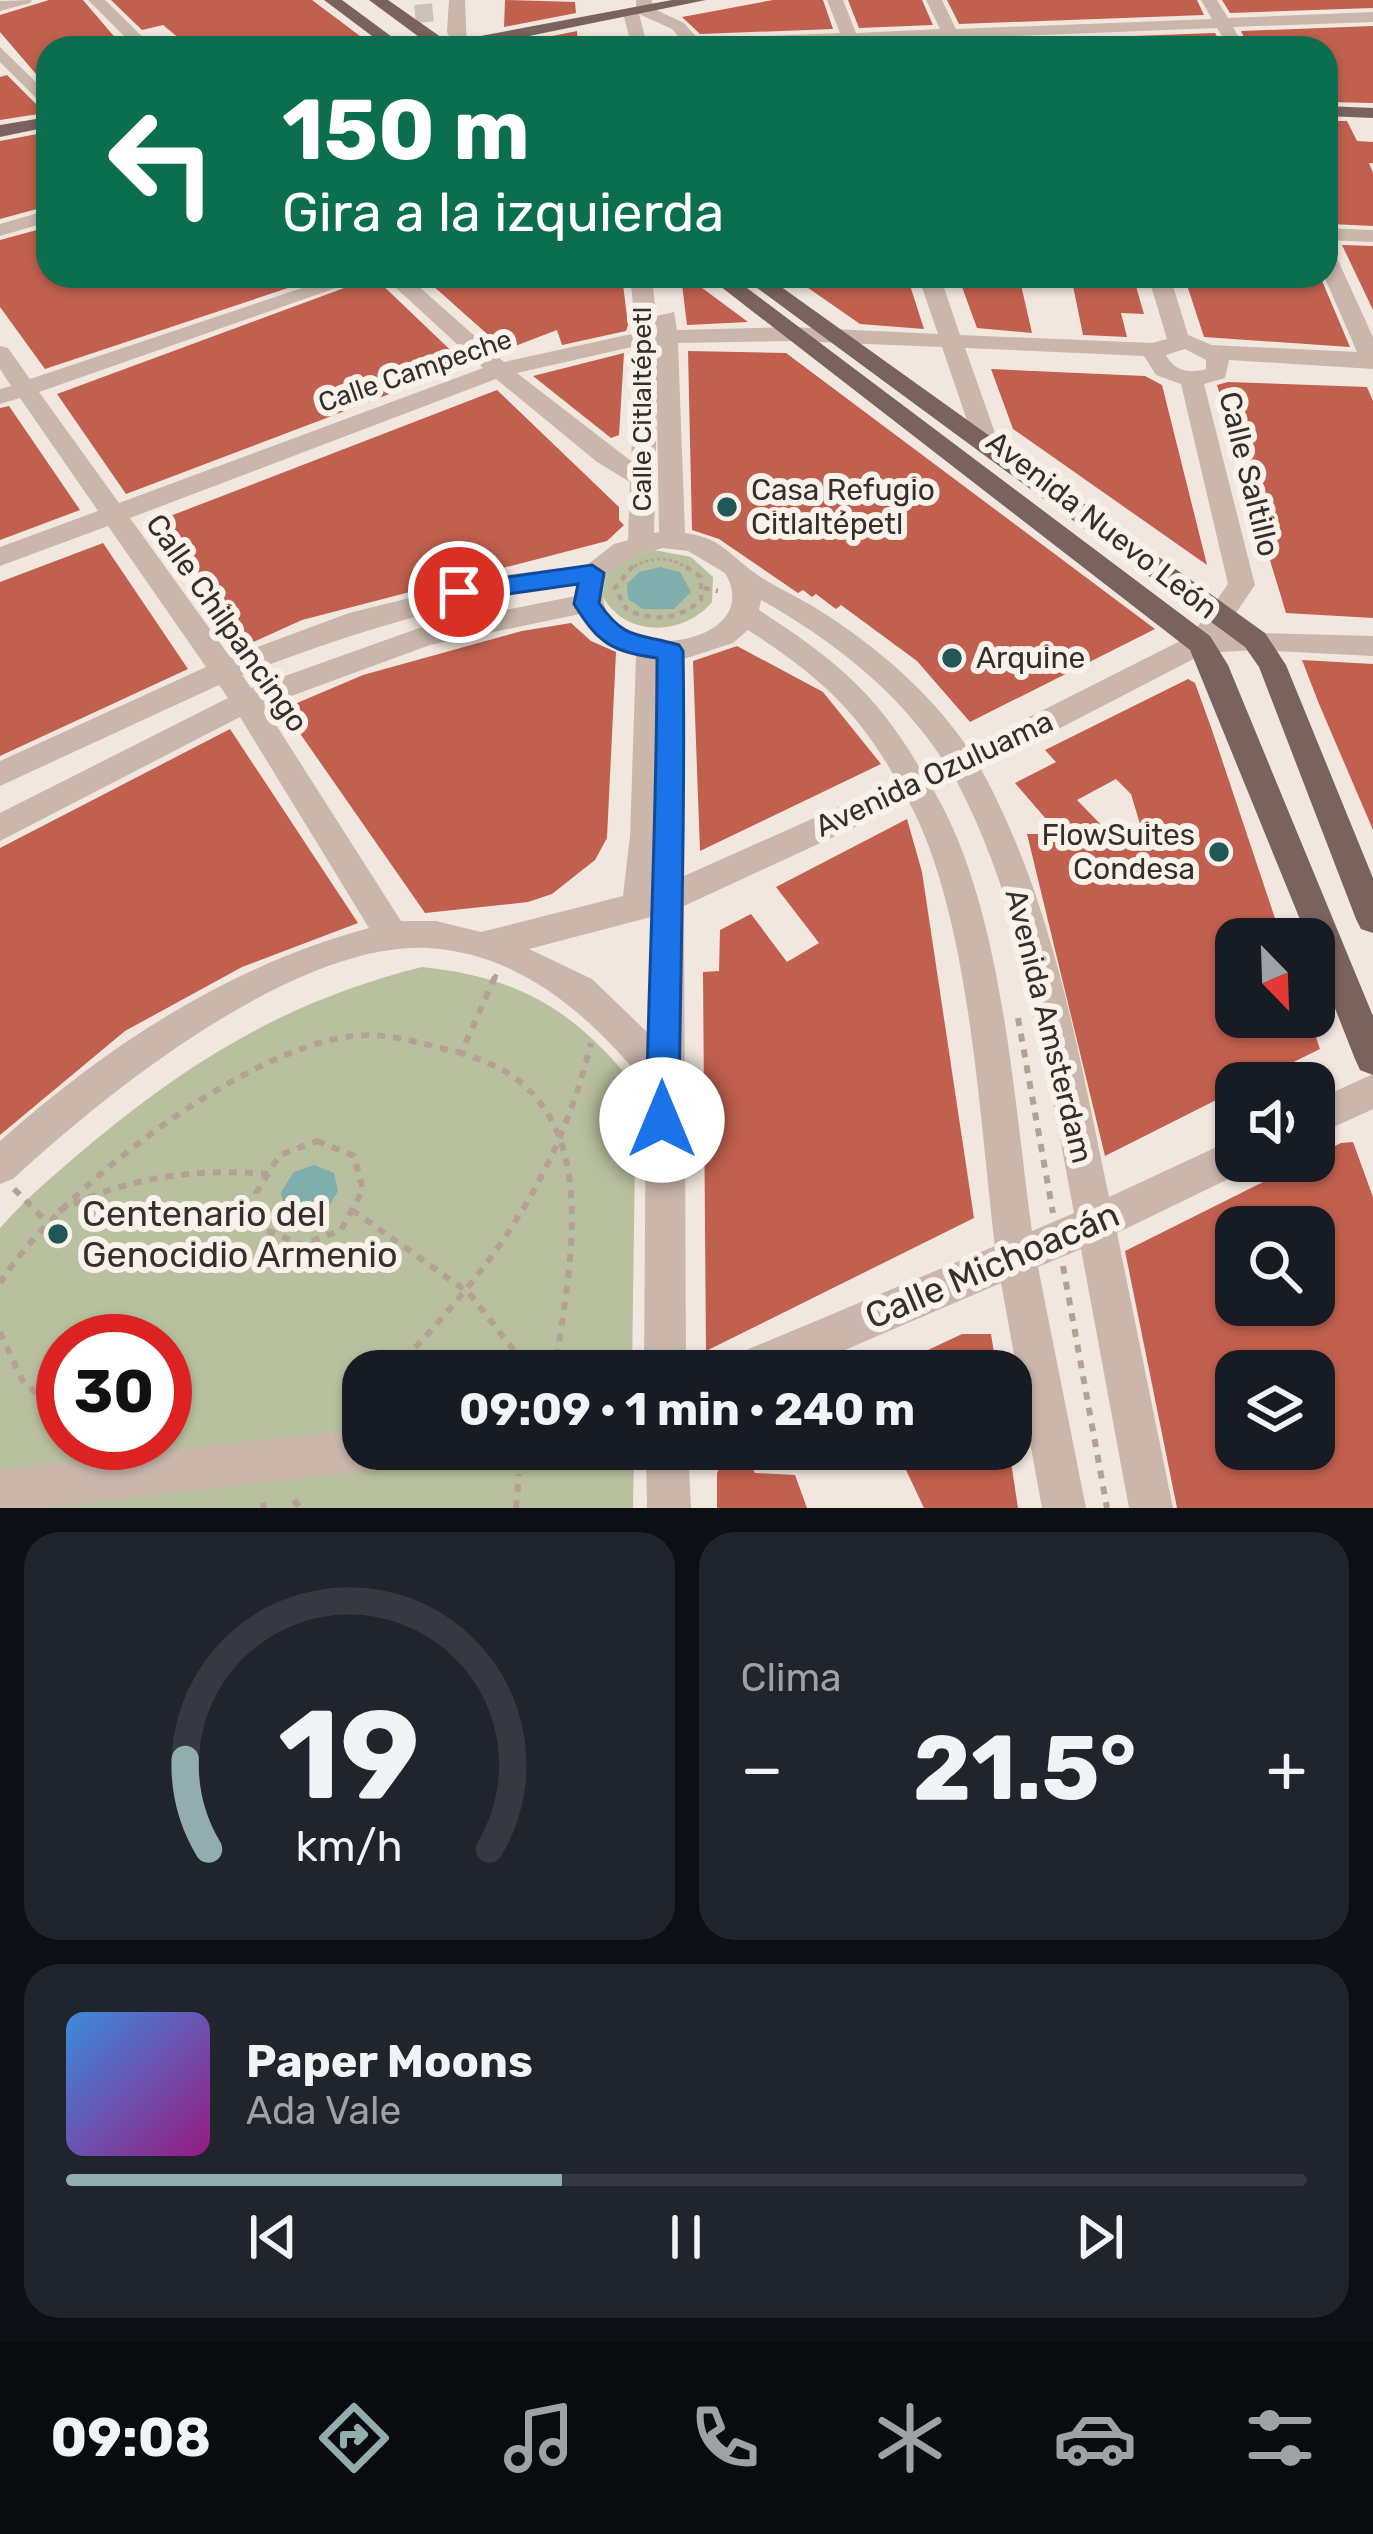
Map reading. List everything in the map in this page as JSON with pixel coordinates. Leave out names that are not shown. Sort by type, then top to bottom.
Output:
[{"type":"main road","points":[[332,0],[383,36]]},
{"type":"main road","points":[[377,0],[432,16]]},
{"type":"main road","points":[[505,36],[698,0]]},
{"type":"main road","points":[[369,26],[388,36]]},
{"type":"main road","points":[[1338,111],[1373,112]]},
{"type":"main road","points":[[0,131],[36,124]]},
{"type":"main road","points":[[1338,127],[1373,128]]},
{"type":"main road","name":"Avenida Nuevo León","points":[[737,288],[988,448],[1256,640],[1272,665],[1373,919]]},
{"type":"main road","name":"Avenida Nuevo León","points":[[764,288],[818,340],[1200,643],[1214,665],[1373,1059]]},
{"type":"street","points":[[0,6],[24,0]]},
{"type":"street","points":[[96,0],[134,36]]},
{"type":"street","points":[[835,0],[849,36]]},
{"type":"street","points":[[934,0],[950,34]]},
{"type":"street","points":[[1126,0],[1143,26]]},
{"type":"street","points":[[1209,0],[1230,34]]},
{"type":"street","points":[[1284,0],[1295,20]]},
{"type":"street","points":[[640,8],[678,26],[688,36]]},
{"type":"street","points":[[1002,36],[1143,26],[1230,34],[1295,20],[1369,20]]},
{"type":"street","points":[[930,36],[1230,34],[1369,20]]},
{"type":"street","points":[[0,52],[7,70],[36,95]]},
{"type":"street","points":[[0,230],[36,220]]},
{"type":"street","points":[[1338,235],[1373,236]]},
{"type":"street","points":[[1160,288],[1164,352],[1171,374],[1207,368],[1373,361],[1338,283]]},
{"type":"street","points":[[12,393],[323,288]]},
{"type":"street","points":[[407,288],[606,458],[641,478]]},
{"type":"street","name":"Calle Citlaltépetl","points":[[644,288],[657,336],[672,538]]},
{"type":"street","name":"Calle Citlaltépetl","points":[[641,542],[641,478],[661,288]]},
{"type":"street","points":[[933,288],[988,448]]},
{"type":"street","name":"Calle Campeche","points":[[0,557],[499,370],[657,336],[1164,352]]},
{"type":"street","points":[[1164,352],[1207,368],[1373,381]]},
{"type":"street","name":"Calle Chilpancingo","points":[[0,353],[12,393],[110,513],[248,705],[393,937]]},
{"type":"street","name":"Calle Saltillo","points":[[1200,643],[1242,585],[1207,368]]},
{"type":"street","points":[[672,538],[719,551],[736,564],[745,597],[715,640],[660,650],[607,634],[586,604],[592,573],[604,560],[641,542],[672,538]]},
{"type":"street","points":[[0,774],[223,670],[420,601],[498,584],[592,573]]},
{"type":"street","name":"Avenida Amsterdam","points":[[745,597],[814,616],[857,647],[909,696],[963,764],[997,829],[1048,996],[1151,1508]]},
{"type":"street","name":"Avenida Amsterdam","points":[[745,597],[780,632],[846,683],[919,783],[946,847],[990,1039],[1016,1256],[1064,1508]]},
{"type":"street","points":[[0,828],[63,791],[248,705],[425,636],[586,604]]},
{"type":"street","points":[[1200,643],[1256,640],[1373,646]]},
{"type":"street","name":"Avenida Ozuluama","points":[[490,957],[652,903],[963,764],[1200,643]]},
{"type":"street","points":[[660,650],[659,835],[652,903],[662,1076],[665,1350]]},
{"type":"street","points":[[5,1175],[61,1108],[190,1017],[274,974],[393,937],[429,934],[577,987],[621,1027],[662,1076]]},
{"type":"street","points":[[1335,1109],[1373,1090]]},
{"type":"street","name":"Calle Michoacán","points":[[796,1350],[1096,1223],[1215,1166]]},
{"type":"street","points":[[0,1491],[342,1440]]},
{"type":"street","points":[[668,1470],[669,1508]]},
{"type":"path","points":[[660,558],[691,567],[700,577],[701,600],[691,610],[658,619],[627,610],[615,588],[629,567],[660,558]]},
{"type":"path","points":[[461,1053],[490,957]]},
{"type":"path","points":[[0,1283],[44,1219],[194,1105],[346,1036],[401,1038],[461,1053],[524,1084],[548,1113],[565,1159],[570,1224],[557,1350]]},
{"type":"path","points":[[413,1350],[469,1293],[524,1216],[559,1143],[586,1070],[592,1038]]},
{"type":"path","points":[[317,1141],[354,1156],[363,1190],[352,1210],[340,1230],[302,1245],[264,1229],[256,1193],[280,1155],[317,1141]]},
{"type":"path","points":[[44,1219],[117,1184],[166,1172],[213,1168],[268,1174]]},
{"type":"path","points":[[5,1175],[44,1219]]},
{"type":"path","points":[[352,1210],[469,1293],[514,1350]]},
{"type":"path","points":[[1058,1238],[1107,1508]]},
{"type":"path","points":[[0,1332],[22,1380],[36,1393]]},
{"type":"path","points":[[516,1508],[519,1474]]},
{"type":"path","points":[[294,1500],[300,1508]]},
{"type":"green space","points":[[654,550],[691,557],[713,577],[712,602],[700,613],[656,628],[626,620],[603,597],[612,570]]},
{"type":"green space","points":[[422,967],[488,979],[567,1018],[636,1087],[632,1350],[342,1350],[342,1470],[634,1470],[633,1508],[0,1508],[0,1228],[94,1141],[170,1083],[248,1034],[330,996]]},
{"type":"water","points":[[660,567],[680,572],[691,592],[674,609],[643,609],[628,599],[627,584],[639,572]]},
{"type":"water","points":[[314,1165],[334,1173],[338,1191],[326,1211],[306,1219],[285,1211],[281,1192],[294,1172]]},
{"type":"building","points":[[49,0],[83,0],[114,36],[36,36],[36,74],[0,32],[0,15]]},
{"type":"building","points":[[111,0],[312,0],[360,36],[176,36],[163,25],[142,30]]},
{"type":"building","points":[[505,0],[575,2],[576,13],[504,27]]},
{"type":"building","points":[[773,0],[823,0],[833,29],[700,34],[682,17]]},
{"type":"building","points":[[848,0],[922,0],[933,25],[859,28]]},
{"type":"building","points":[[947,0],[1197,0],[1204,15],[959,24]]},
{"type":"building","points":[[1222,0],[1373,0],[1373,8],[1230,13]]},
{"type":"building","points":[[1373,26],[1373,103],[1338,102],[1338,36],[1243,36],[1241,31]]},
{"type":"building","points":[[1215,33],[1217,36],[1133,36]]},
{"type":"building","points":[[7,75],[36,104],[36,114],[0,120],[0,77]]},
{"type":"building","points":[[1338,121],[1347,121],[1357,141],[1373,142],[1373,163],[1369,163],[1373,226],[1338,224]]},
{"type":"building","points":[[36,134],[36,209],[0,219],[0,141]]},
{"type":"building","points":[[36,230],[36,288],[288,288],[45,369],[0,307],[0,240]]},
{"type":"building","points":[[1342,245],[1373,246],[1373,310]]},
{"type":"building","points":[[344,288],[386,288],[466,365],[126,494],[57,394]]},
{"type":"building","points":[[435,288],[623,288],[626,331],[562,345],[557,330],[505,350]]},
{"type":"building","points":[[682,288],[702,288],[748,322],[687,325]]},
{"type":"building","points":[[808,288],[911,288],[924,329],[860,324]]},
{"type":"building","points":[[962,288],[1022,288],[1032,333],[977,328]]},
{"type":"building","points":[[1073,288],[1136,288],[1144,314],[1121,313],[1127,337],[1083,335]]},
{"type":"building","points":[[1188,288],[1325,288],[1350,347],[1204,337]]},
{"type":"building","points":[[688,351],[786,353],[1155,629],[970,722],[917,661],[841,605],[836,609],[816,594],[798,593],[719,539],[692,530]]},
{"type":"building","points":[[624,353],[619,435],[611,438],[533,376]]},
{"type":"building","points":[[991,369],[1145,376],[1162,385],[1207,565],[1013,429]]},
{"type":"building","points":[[1217,385],[1367,387],[1373,401],[1373,618],[1286,613]]},
{"type":"building","points":[[497,390],[619,507],[624,525],[607,541],[302,620],[240,648],[152,523]]},
{"type":"building","points":[[9,406],[80,510],[0,540],[0,408]]},
{"type":"building","points":[[103,543],[188,669],[0,756],[0,582]]},
{"type":"building","points":[[571,623],[591,641],[616,652],[607,838],[595,860],[552,894],[528,902],[425,913],[283,709],[363,675],[522,631]]},
{"type":"building","points":[[737,646],[823,692],[881,764],[700,851],[693,661]]},
{"type":"building","points":[[1302,660],[1373,664],[1373,830],[1319,704]]},
{"type":"building","points":[[1188,679],[1195,683],[1275,918],[1215,918],[1215,1038],[1316,1038],[1320,1049],[1294,1062],[1215,1062],[1215,1101],[1105,1156],[1027,834],[1059,834],[1015,783],[1056,762],[1045,750]],"holes":[[[1116,779],[1131,794],[1143,834],[1110,834],[1077,800]]]},
{"type":"building","points":[[230,729],[358,923],[242,967],[125,1031],[0,1135],[0,848]]},
{"type":"building","points":[[907,819],[922,872],[974,1218],[706,1350],[703,972],[719,971],[720,930],[751,914],[787,962],[819,943],[776,887]]},
{"type":"building","points":[[1353,1142],[1373,1197],[1373,1508],[1177,1508],[1125,1251],[1215,1206],[1263,1182],[1335,1182],[1335,1146]]},
{"type":"building","points":[[962,1334],[991,1334],[994,1350],[928,1350]]},
{"type":"building","points":[[753,1470],[795,1475],[807,1508],[717,1508],[717,1473]]},
{"type":"building","points":[[906,1470],[1012,1470],[1018,1508],[924,1508]]},
{"type":"tunnel","points":[[415,14],[435,12]]},
{"type":"place","name":"Casa Refugio Citlaltépetl","points":[[727,507]]},
{"type":"place","name":"Arquine","points":[[952,658]]},
{"type":"place","name":"FlowSuites Condesa","points":[[1219,852]]},
{"type":"place","name":"Centenario del Genocidio Armenio","points":[[58,1234]]},
{"type":"route","points":[[459,592],[592,573],[586,604],[607,634],[627,644],[670,651],[672,834],[666,899],[662,1120]]}]
